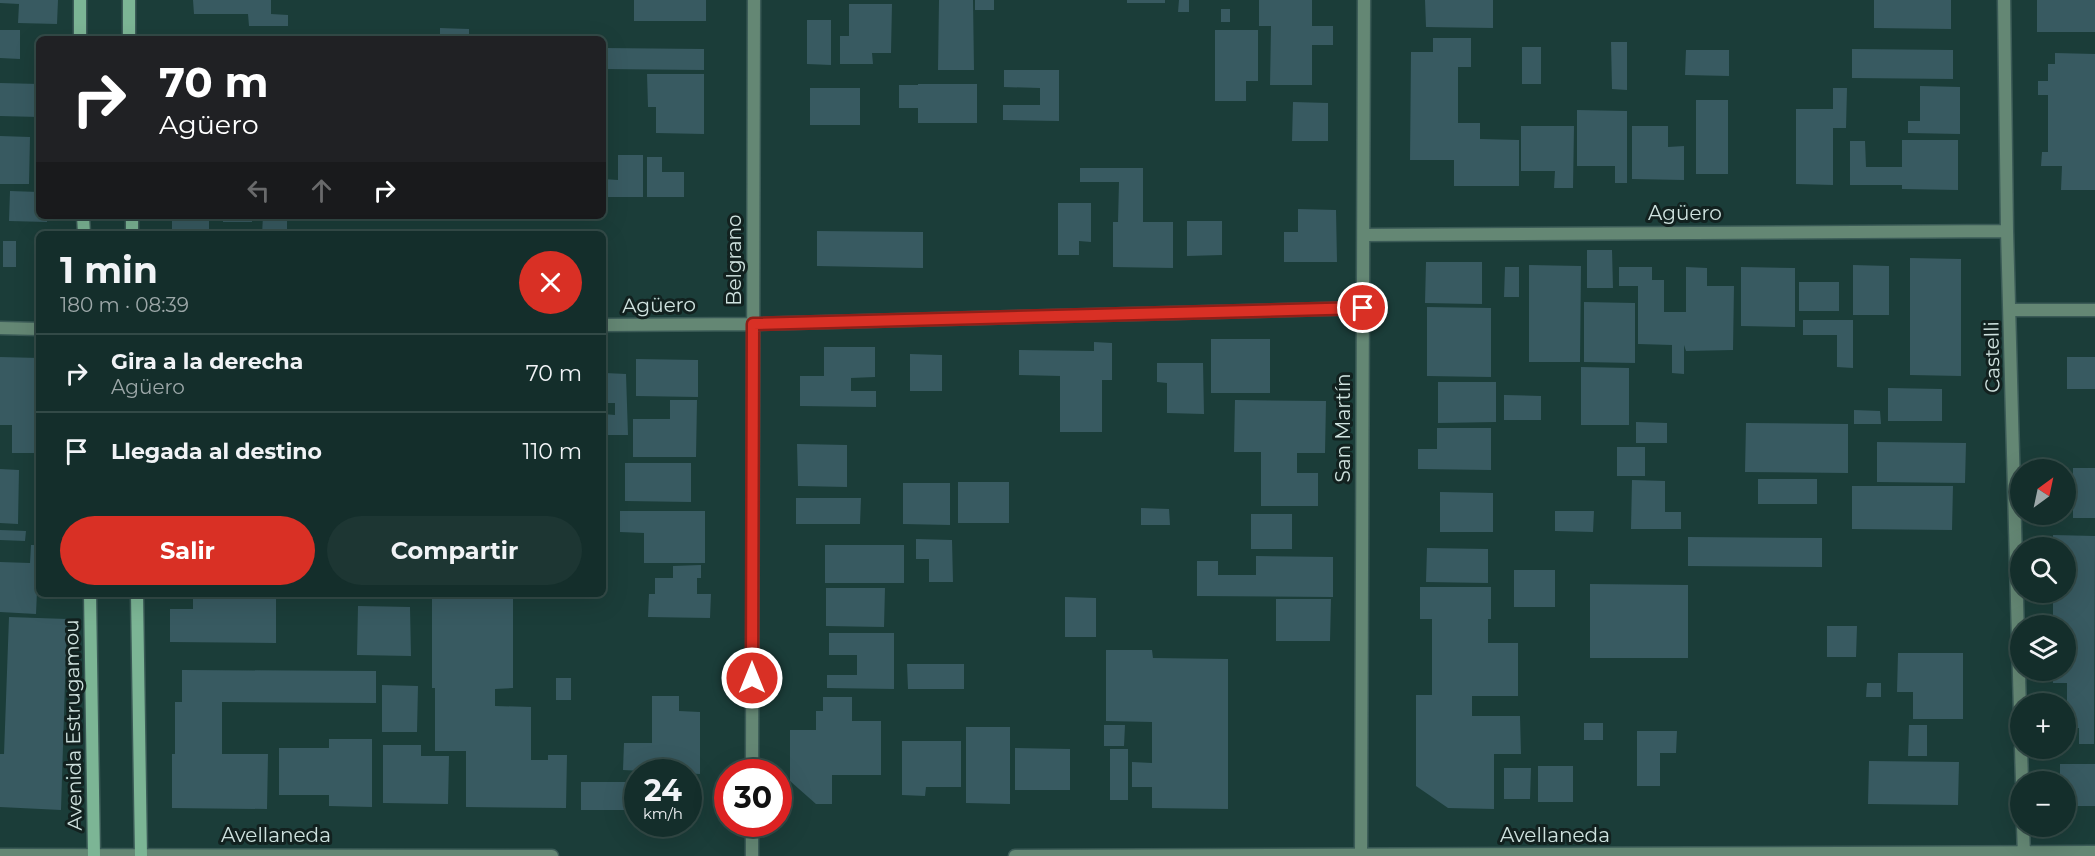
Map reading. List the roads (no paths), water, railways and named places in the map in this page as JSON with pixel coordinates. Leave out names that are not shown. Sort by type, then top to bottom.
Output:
[{"type":"main road","points":[[80,0],[80,36]]},
{"type":"main road","points":[[129,0],[129,36]]},
{"type":"main road","name":"Avenida Estrugamou","points":[[90,597],[94,855]]},
{"type":"main road","points":[[137,597],[141,855]]},
{"type":"street","name":"Belgrano","points":[[752,759],[753,0]]},
{"type":"street","name":"San Martín","points":[[1361,856],[1364,0]]},
{"type":"street","name":"Castelli","points":[[2004,0],[2007,231],[2011,310],[2020,693]]},
{"type":"street","name":"Agüero","points":[[1364,235],[2007,231]]},
{"type":"street","name":"Agüero","points":[[606,325],[753,324],[1363,308]]},
{"type":"street","points":[[2011,310],[2095,310]]},
{"type":"street","points":[[0,328],[36,329]]},
{"type":"street","points":[[752,837],[752,856]]},
{"type":"street","points":[[2023,837],[2024,854]]},
{"type":"street","name":"Avellaneda","points":[[1015,856],[2095,852]]},
{"type":"street","name":"Avellaneda","points":[[0,855],[552,856]]}]
